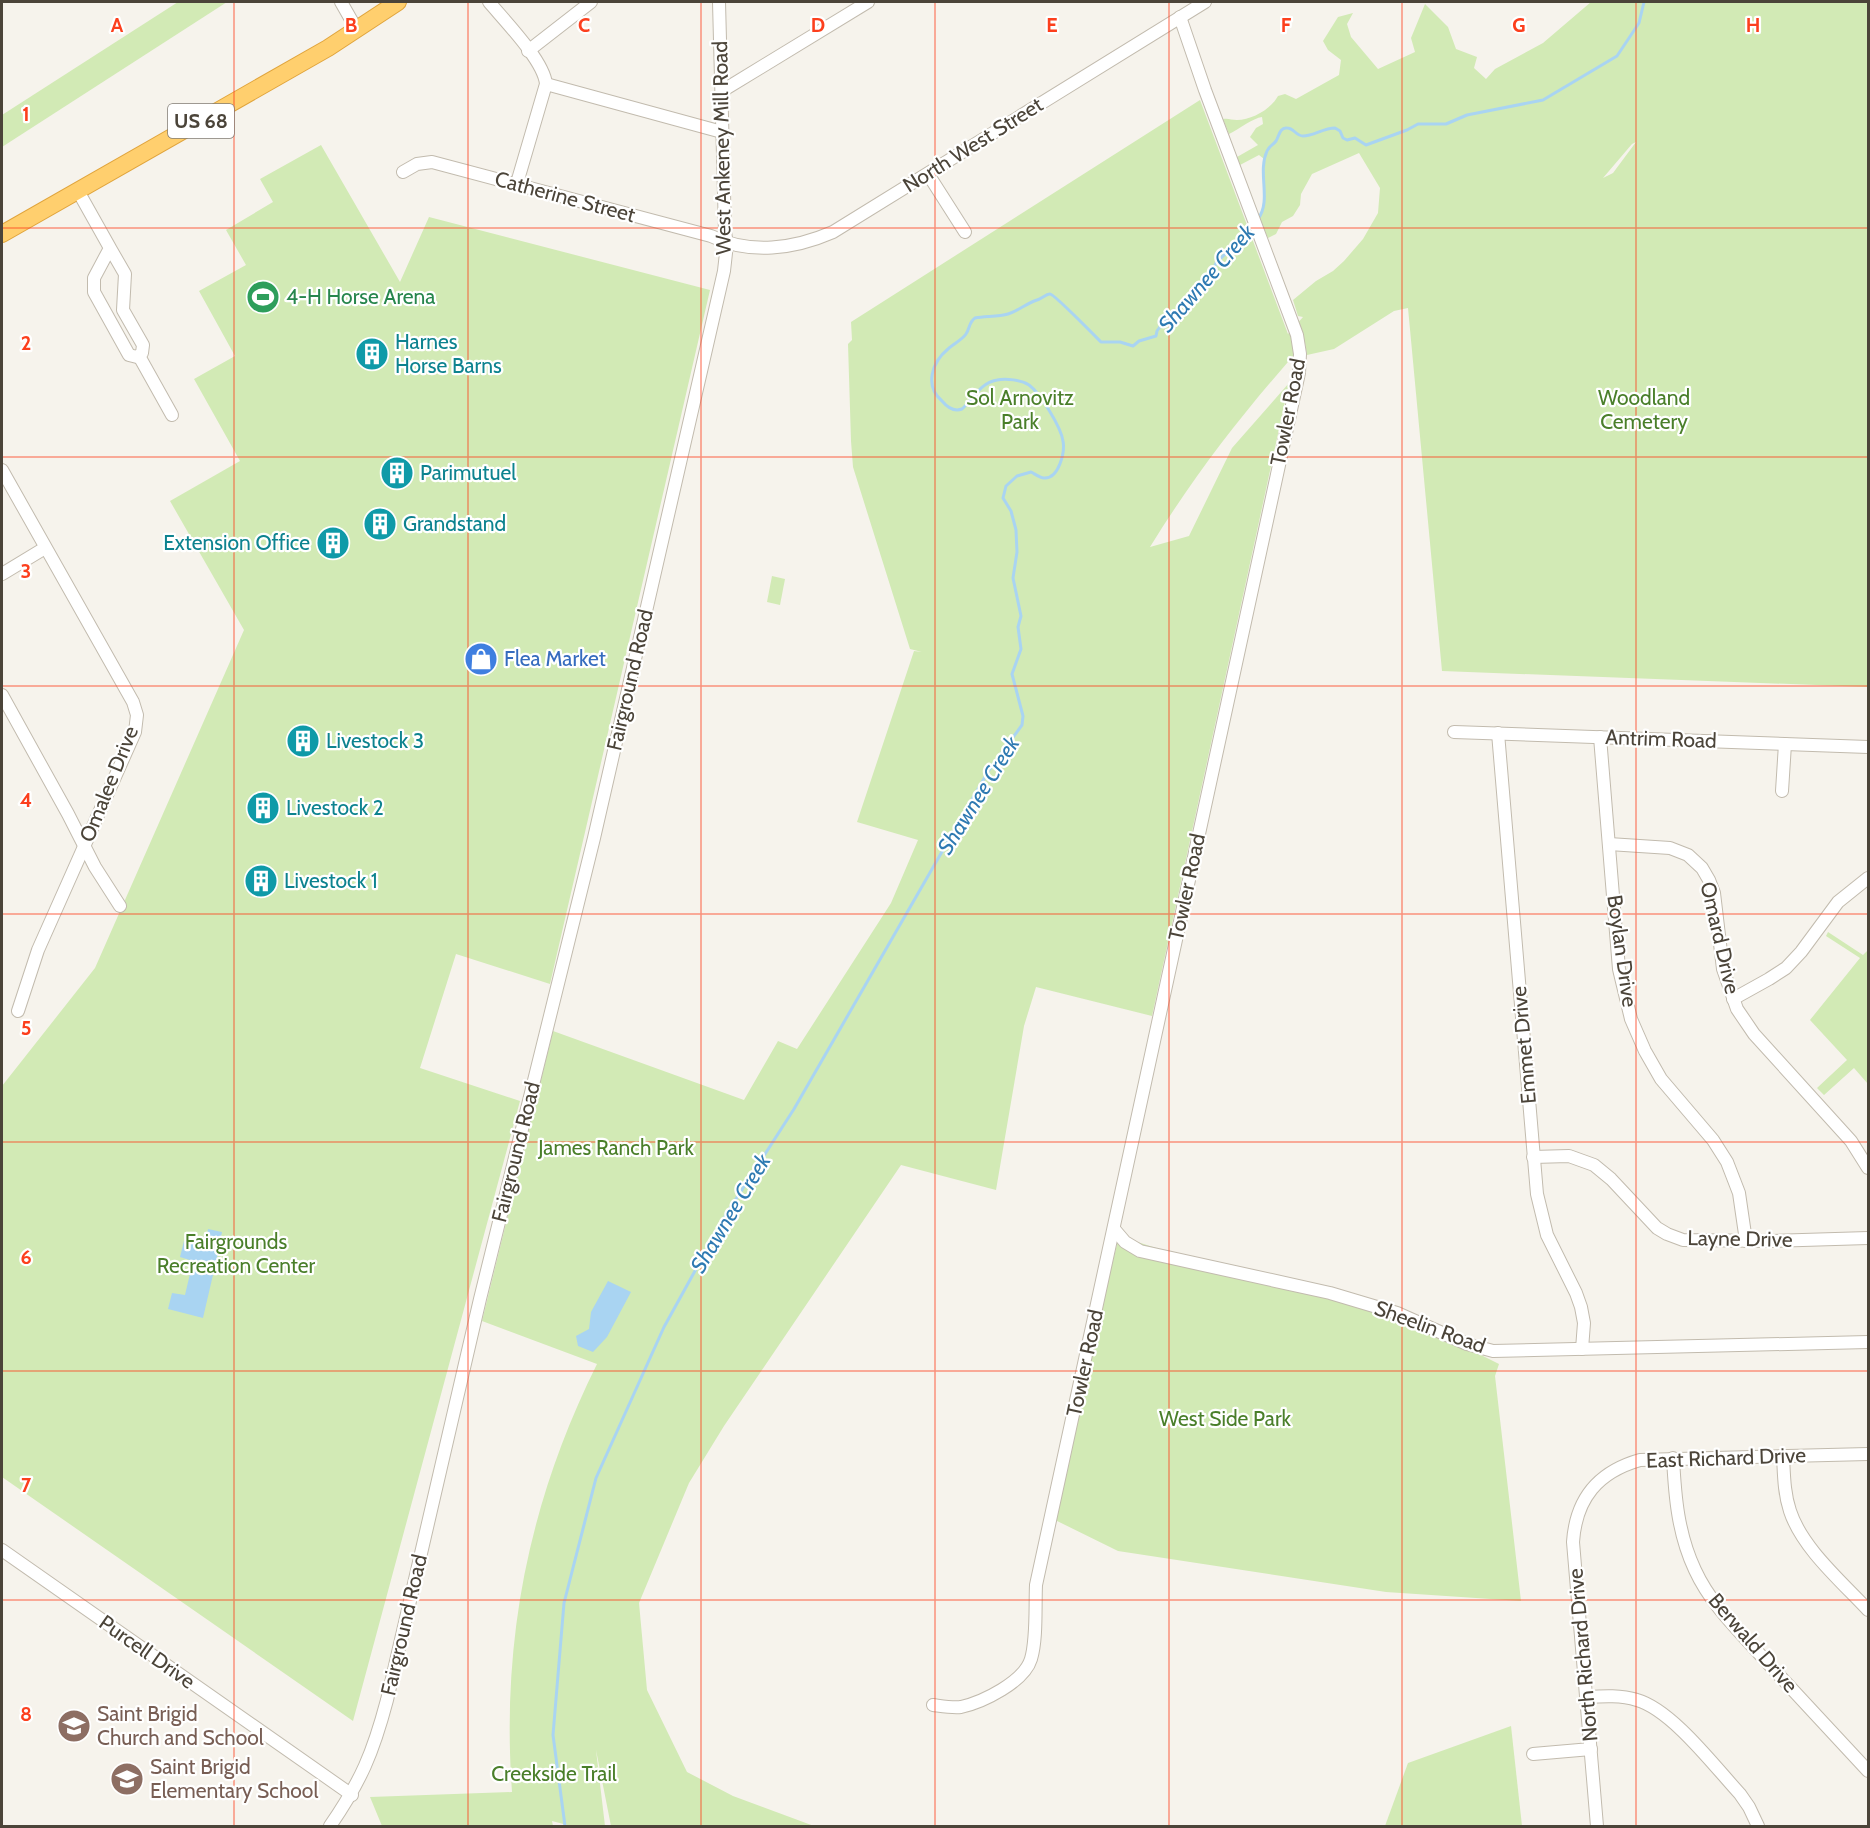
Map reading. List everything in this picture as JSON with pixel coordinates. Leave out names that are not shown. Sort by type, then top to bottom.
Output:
[{"type":"highway","name":"US 68","points":[[2,234],[357,30],[398,2]]},
{"type":"street","points":[[341,2],[357,30]]},
{"type":"street","points":[[489,2],[542,69],[546,84],[517,183]]},
{"type":"street","points":[[528,51],[591,2]]},
{"type":"street","name":"West Ankeney Mill Road","points":[[679,469],[724,272],[728,244],[725,232],[719,2]]},
{"type":"street","points":[[722,91],[868,2]]},
{"type":"street","name":"North West Street","points":[[728,244],[771,248],[788,247],[818,239],[833,232],[1205,2]]},
{"type":"street","name":"Towler Road","points":[[933,1705],[959,1707],[995,1694],[1019,1678],[1031,1661],[1036,1585],[1299,373],[1300,354],[1297,335],[1205,90],[1180,16]]},
{"type":"street","points":[[546,84],[722,132]]},
{"type":"street","name":"Catherine Street","points":[[403,172],[417,164],[432,162],[711,236],[728,244]]},
{"type":"street","points":[[928,174],[965,232]]},
{"type":"street","points":[[78,191],[125,274],[123,309],[143,345],[144,350],[139,356],[129,355],[94,292],[94,278],[110,248]]},
{"type":"street","points":[[139,356],[172,415]]},
{"type":"street","name":"Fairground Road","points":[[330,1827],[352,1796],[372,1752],[387,1700],[480,1299],[594,838],[679,469]]},
{"type":"street","name":"Omalee Drive","points":[[2,470],[132,702],[137,715],[135,732],[38,950],[18,1011]]},
{"type":"street","points":[[2,574],[45,548]]},
{"type":"street","points":[[2,695],[95,867],[120,906]]},
{"type":"street","name":"Antrim Road","points":[[1454,732],[1869,747]]},
{"type":"street","name":"Emmet Drive","points":[[1497,733],[1537,1194],[1543,1222],[1553,1248],[1581,1307],[1584,1323],[1582,1349]]},
{"type":"street","name":"Boylan Drive","points":[[1600,737],[1619,969],[1631,1019],[1645,1051],[1661,1078],[1713,1140],[1727,1162],[1739,1193],[1746,1241]]},
{"type":"street","points":[[1782,790],[1785,744]]},
{"type":"street","name":"Omard Drive","points":[[1609,844],[1670,848],[1688,855],[1702,868],[1714,893],[1723,969],[1732,999],[1754,1034],[1851,1141],[1869,1168]]},
{"type":"street","points":[[1732,999],[1786,968],[1801,952],[1838,902],[1869,878]]},
{"type":"street","name":"Layne Drive","points":[[1533,1157],[1569,1156],[1594,1165],[1611,1179],[1649,1221],[1673,1237],[1693,1242],[1869,1238]]},
{"type":"street","name":"Sheelin Road","points":[[1114,1229],[1125,1242],[1140,1251],[1330,1293],[1397,1313],[1480,1348],[1505,1351],[1869,1342]]},
{"type":"street","name":"East Richard Drive","points":[[1592,1489],[1603,1478],[1626,1464],[1648,1459],[1869,1454]]},
{"type":"street","points":[[1783,1456],[1785,1493],[1798,1529],[1811,1547],[1869,1610]]},
{"type":"street","name":"Berwald Drive","points":[[1673,1458],[1679,1522],[1689,1555],[1704,1586],[1725,1617],[1869,1771]]},
{"type":"street","name":"North Richard Drive","points":[[1592,1489],[1578,1512],[1574,1526],[1574,1542],[1597,1827]]},
{"type":"street","name":"Purcell Drive","points":[[2,1550],[352,1796]]},
{"type":"street","points":[[1586,1697],[1625,1697],[1640,1700],[1663,1713],[1740,1794],[1758,1827]]},
{"type":"street","points":[[1533,1754],[1591,1749]]},
{"type":"green space","points":[[178,2],[227,2],[2,147],[2,115]]},
{"type":"green space","points":[[1591,2],[1868,2],[1868,687],[1442,671],[1408,308],[1394,311],[1334,349],[1307,355],[1305,343],[1223,442],[1185,493],[1150,547],[1189,536],[1232,448],[1289,383],[1152,1016],[1036,987],[1024,1026],[996,1190],[901,1165],[724,1426],[689,1483],[639,1603],[647,1690],[687,1772],[733,1796],[814,1826],[611,1826],[596,1750],[605,1826],[571,1826],[552,1821],[553,1826],[382,1826],[370,1797],[512,1792],[511,1680],[516,1626],[525,1572],[537,1520],[553,1467],[573,1415],[597,1364],[482,1321],[553,1031],[744,1100],[778,1041],[797,1049],[891,903],[918,840],[857,822],[914,651],[922,652],[910,649],[853,467],[848,344],[852,340],[851,322],[1200,100],[1288,334],[1303,317],[1298,316],[1293,300],[1316,281],[1333,271],[1363,239],[1378,213],[1380,188],[1359,153],[1312,174],[1301,194],[1300,205],[1293,216],[1282,222],[1276,234],[1268,238],[1259,218],[1264,206],[1264,159],[1259,155],[1240,165],[1237,157],[1258,145],[1250,137],[1256,128],[1263,124],[1262,117],[1229,134],[1223,119],[1243,120],[1255,116],[1271,105],[1278,96],[1285,94],[1296,99],[1339,75],[1341,60],[1328,50],[1323,41],[1338,17],[1353,13],[1347,24],[1351,37],[1378,69],[1415,52],[1411,38],[1425,4],[1448,27],[1456,49],[1477,57],[1474,68],[1486,79],[1495,69],[1543,43]],"holes":[[[1636,142],[1613,173],[1603,178]]]},
{"type":"green space","name":"Fairgrounds Recreation Center","points":[[321,145],[400,282],[429,217],[710,290],[550,984],[456,954],[420,1068],[520,1101],[353,1721],[2,1477],[2,1086],[95,968],[244,630],[170,501],[240,461],[194,379],[235,356],[199,291],[246,265],[226,230],[273,202],[260,179]]},
{"type":"green space","points":[[772,576],[785,579],[780,605],[767,602]]},
{"type":"green space","points":[[1828,932],[1863,955],[1868,950],[1868,1084],[1854,1068],[1824,1095],[1817,1088],[1847,1060],[1810,1020],[1860,958],[1826,936]]},
{"type":"green space","name":"West Side Park","points":[[1119,1236],[1227,1271],[1397,1313],[1499,1364],[1495,1376],[1521,1601],[1386,1592],[1118,1551],[1051,1518]]},
{"type":"green space","points":[[1511,1726],[1522,1826],[1385,1826],[1408,1763]]},
{"type":"water","points":[[208,1229],[222,1232],[220,1242],[206,1239]]},
{"type":"water","points":[[184,1241],[219,1249],[203,1318],[168,1309],[172,1293],[185,1295],[193,1261],[180,1257]]},
{"type":"water","points":[[608,1281],[631,1292],[607,1337],[593,1352],[578,1346],[576,1336],[589,1329],[591,1312]]},
{"type":"waterway","name":"Shawnee Creek","points":[[1258,219],[1264,203],[1264,159],[1268,149],[1283,129],[1289,128],[1303,136],[1335,128],[1340,131],[1343,138],[1347,140],[1355,138],[1366,145],[1418,124],[1446,124],[1467,115],[1543,100],[1617,56],[1639,23],[1644,2]]},
{"type":"waterway","name":"Shawnee Creek","points":[[565,1826],[553,1735],[564,1603],[596,1478],[664,1327],[727,1213],[794,1109],[989,770],[1022,725],[1023,716],[1012,674],[1021,649],[1018,627],[1021,616],[1013,578],[1017,552],[1016,530],[1011,511],[1003,498],[1006,486],[1017,476],[1031,472],[1044,478],[1054,474],[1062,458],[1063,441],[1049,411],[1039,395],[1029,385],[1009,379],[991,382],[981,388],[962,409],[953,409],[936,395],[932,381],[934,367],[942,354],[964,336],[975,318],[1008,314],[1048,294],[1059,301],[1101,342],[1120,342],[1133,346],[1139,341],[1156,336],[1164,321],[1196,291],[1211,274],[1216,263],[1252,227]]},
{"type":"place","name":"4-H Horse Arena","points":[[263,297]]},
{"type":"place","name":"Harnes Horse Barns","points":[[372,354]]},
{"type":"place","name":"Parimutuel","points":[[397,473]]},
{"type":"place","name":"Grandstand","points":[[380,524]]},
{"type":"place","name":"Extension Office","points":[[333,543]]},
{"type":"place","name":"Flea Market","points":[[481,659]]},
{"type":"place","name":"Livestock 3","points":[[303,741]]},
{"type":"place","name":"Livestock 2","points":[[263,808]]},
{"type":"place","name":"Livestock 1","points":[[261,881]]},
{"type":"place","name":"Saint Brigid Church and School","points":[[74,1726]]},
{"type":"place","name":"Saint Brigid Elementary School","points":[[127,1779]]},
{"type":"park label","name":"Sol Arnovitz Park","points":[[1020,410]]},
{"type":"park label","name":"Woodland Cemetery","points":[[1644,410]]},
{"type":"park label","name":"James Ranch Park","points":[[616,1148]]},
{"type":"park label","name":"Creekside Trail","points":[[554,1774]]}]
